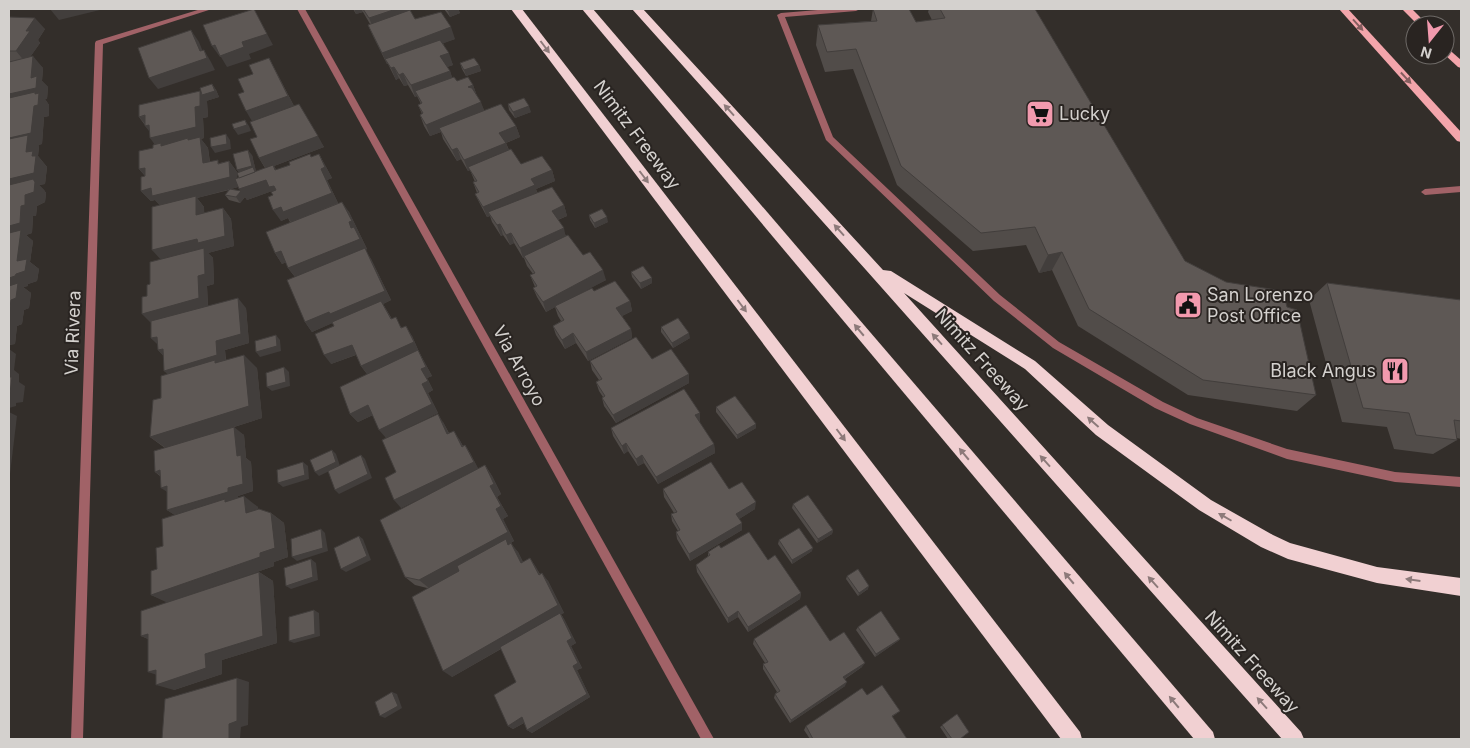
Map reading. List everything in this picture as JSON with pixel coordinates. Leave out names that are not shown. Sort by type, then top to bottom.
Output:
[{"type":"highway","name":"Nimitz Freeway","points":[[516,9],[1073,739]]},
{"type":"highway","points":[[587,9],[1206,739]]},
{"type":"highway","name":"Nimitz Freeway","points":[[637,9],[871,266],[1294,739]]},
{"type":"highway","points":[[871,266],[1030,365],[1102,430],[1205,506],[1267,541],[1288,551],[1377,575],[1461,587]]},
{"type":"main road","points":[[1343,9],[1461,138]]},
{"type":"street","name":"Via Rivera","points":[[77,739],[98,43],[208,9]]},
{"type":"street","name":"Via Arroyo","points":[[301,9],[708,739]]},
{"type":"street","points":[[856,9],[781,15],[829,138],[997,298],[1056,345],[1158,405],[1194,421],[1287,454],[1394,477],[1461,482]]},
{"type":"street","points":[[1425,192],[1461,189]]},
{"type":"building","points":[[254,9],[267,34],[242,42],[244,47],[220,56],[215,45],[212,46],[203,25]]},
{"type":"building","points":[[363,9],[396,9],[369,18]]},
{"type":"building","points":[[873,9],[909,9],[916,22],[945,18],[940,9],[1035,9],[1185,261],[1226,282],[1283,291],[1287,307],[1297,310],[1316,395],[1203,380],[1089,309],[1062,252],[1048,255],[1035,227],[981,233],[901,166],[856,49],[827,52],[818,25],[877,21]]},
{"type":"building","points":[[410,10],[415,19],[441,12],[451,27],[382,53],[368,25]]},
{"type":"building","points":[[9,17],[35,18],[26,31],[30,31],[16,51],[9,51]]},
{"type":"building","points":[[191,30],[200,51],[204,50],[207,58],[149,78],[138,48]]},
{"type":"building","points":[[440,40],[449,53],[440,56],[450,71],[411,85],[403,73],[399,75],[394,67],[391,68],[385,59]]},
{"type":"building","points":[[33,56],[31,78],[37,76],[36,88],[9,94],[9,62]]},
{"type":"building","points":[[269,58],[288,96],[246,111],[238,94],[244,92],[238,79],[253,74],[249,65]]},
{"type":"building","points":[[474,58],[479,65],[464,70],[460,63]]},
{"type":"building","points":[[454,77],[457,81],[468,77],[473,85],[468,87],[472,88],[481,102],[426,125],[420,115],[423,113],[418,105],[422,103],[415,91]]},
{"type":"building","points":[[212,84],[215,91],[202,95],[200,88]]},
{"type":"building","points":[[200,91],[200,106],[195,107],[196,127],[150,138],[149,125],[145,126],[145,115],[139,117],[139,105]]},
{"type":"building","points":[[35,92],[35,94],[39,93],[38,105],[34,106],[31,133],[9,138],[9,98]]},
{"type":"building","points":[[524,98],[529,106],[513,112],[508,104]]},
{"type":"building","points":[[299,104],[318,136],[259,158],[250,139],[257,137],[250,122]]},
{"type":"building","points":[[501,104],[516,126],[499,133],[506,143],[464,160],[457,148],[452,150],[439,128]]},
{"type":"building","points":[[245,120],[247,125],[234,129],[232,124]]},
{"type":"building","points":[[226,134],[227,144],[211,147],[210,138]]},
{"type":"building","points":[[28,135],[26,152],[33,151],[32,156],[36,156],[34,173],[9,179],[9,139]]},
{"type":"building","points":[[200,137],[203,163],[218,160],[218,164],[229,161],[230,177],[152,196],[151,188],[141,191],[141,177],[145,176],[145,168],[139,169],[139,151],[153,148],[153,145],[161,143],[161,146],[188,138],[188,140]]},
{"type":"building","points":[[511,149],[521,164],[542,156],[552,170],[531,179],[535,185],[483,207],[475,194],[479,192],[473,182],[477,181],[468,167]]},
{"type":"building","points":[[248,150],[252,166],[237,170],[233,154]]},
{"type":"building","points":[[310,154],[311,157],[319,154],[325,167],[321,169],[332,193],[283,212],[281,207],[273,210],[268,197],[273,195],[271,192],[276,190],[274,186],[269,187],[266,180],[239,189],[235,179],[273,165],[275,170],[290,165],[289,162]]},
{"type":"building","points":[[253,167],[255,172],[239,178],[237,173]]},
{"type":"building","points":[[33,179],[35,182],[34,192],[25,195],[25,205],[21,206],[20,223],[9,226],[9,185]]},
{"type":"building","points":[[552,187],[564,205],[552,211],[564,228],[520,248],[511,233],[506,235],[500,224],[497,225],[488,212]]},
{"type":"building","points":[[230,189],[241,191],[236,197],[225,195]]},
{"type":"building","points":[[196,196],[196,215],[223,208],[225,236],[198,243],[197,239],[152,250],[152,207]]},
{"type":"building","points":[[342,202],[352,221],[349,222],[351,228],[354,227],[360,239],[288,268],[281,251],[275,253],[266,232]]},
{"type":"building","points":[[602,209],[607,217],[594,223],[589,215]]},
{"type":"building","points":[[21,230],[17,261],[27,259],[25,271],[9,278],[9,233]]},
{"type":"building","points":[[568,235],[583,255],[590,252],[603,270],[543,302],[533,288],[537,286],[530,275],[535,273],[524,256]]},
{"type":"building","points":[[204,248],[205,274],[198,276],[199,298],[142,314],[142,297],[147,296],[147,285],[150,284],[150,262]]},
{"type":"building","points":[[365,248],[385,291],[330,314],[329,312],[305,322],[287,280]]},
{"type":"building","points":[[643,266],[652,278],[640,283],[631,272]]},
{"type":"building","points":[[615,281],[630,301],[616,308],[631,329],[586,352],[573,333],[562,340],[553,326],[564,320],[555,306],[592,288],[594,291]]},
{"type":"building","points":[[18,283],[16,298],[11,300],[9,315],[9,286]]},
{"type":"building","name":"Black Angus","points":[[1327,283],[1461,300],[1461,421],[1454,420],[1457,440],[1416,435],[1409,413],[1363,408]]},
{"type":"building","points":[[238,298],[241,334],[216,341],[217,355],[164,371],[163,349],[158,350],[157,337],[151,338],[151,321]]},
{"type":"building","points":[[381,301],[391,319],[396,317],[401,328],[406,326],[414,342],[361,366],[352,345],[324,355],[315,334],[334,326],[332,322]]},
{"type":"building","points":[[678,318],[689,333],[672,343],[661,327]]},
{"type":"building","points":[[276,335],[277,346],[256,352],[255,341]]},
{"type":"building","points":[[636,337],[652,359],[671,349],[689,374],[613,415],[602,398],[605,396],[596,382],[602,379],[590,361]]},
{"type":"building","points":[[418,350],[426,367],[421,369],[428,381],[422,384],[432,404],[379,430],[368,405],[350,414],[340,387]]},
{"type":"building","points":[[244,355],[249,406],[150,437],[153,400],[161,398],[161,376],[215,360],[215,363]]},
{"type":"building","points":[[284,367],[286,382],[267,387],[266,373]]},
{"type":"building","points":[[9,377],[12,377],[10,393],[9,393]]},
{"type":"building","points":[[684,389],[700,413],[695,415],[714,444],[656,477],[642,455],[636,459],[626,443],[622,446],[611,428]]},
{"type":"building","points":[[735,396],[756,424],[737,435],[716,407]]},
{"type":"building","points":[[438,414],[447,434],[454,431],[462,447],[465,445],[474,462],[394,500],[385,478],[396,472],[382,440]]},
{"type":"building","points":[[234,427],[237,456],[241,455],[243,484],[228,488],[228,492],[167,510],[167,486],[161,488],[160,470],[155,472],[154,451]]},
{"type":"building","points":[[332,450],[336,462],[315,472],[310,460]]},
{"type":"building","points":[[361,455],[368,474],[335,490],[328,471]]},
{"type":"building","points":[[303,462],[305,475],[278,483],[277,470]]},
{"type":"building","points":[[711,462],[729,489],[742,482],[756,502],[736,514],[742,523],[689,554],[676,532],[680,530],[671,514],[677,512],[663,489]]},
{"type":"building","points":[[485,465],[494,484],[490,486],[501,506],[496,509],[508,532],[419,580],[405,577],[380,520]]},
{"type":"building","points":[[808,495],[833,530],[818,539],[793,504]]},
{"type":"building","points":[[244,496],[246,513],[259,509],[271,513],[275,548],[260,553],[260,557],[151,595],[151,571],[157,569],[156,548],[163,546],[162,519],[225,499],[225,502]]},
{"type":"building","points":[[799,528],[813,548],[792,560],[779,540]]},
{"type":"building","points":[[321,529],[323,548],[292,557],[291,539]]},
{"type":"building","points":[[749,532],[768,560],[775,555],[801,593],[748,627],[738,611],[728,618],[696,565],[710,555],[708,552],[719,545],[721,548]]},
{"type":"building","points":[[359,536],[367,556],[341,569],[334,548]]},
{"type":"building","points":[[506,539],[508,545],[511,543],[521,563],[530,558],[539,575],[542,573],[558,605],[443,671],[412,597],[459,571],[457,566]]},
{"type":"building","points":[[311,559],[313,577],[286,586],[284,568]]},
{"type":"building","points":[[858,569],[869,586],[859,593],[847,576]]},
{"type":"building","points":[[259,572],[263,636],[205,654],[206,668],[156,685],[156,670],[148,672],[148,634],[141,636],[141,611]]},
{"type":"building","points":[[806,605],[830,641],[844,632],[865,663],[843,677],[847,682],[791,720],[775,694],[780,691],[763,664],[768,662],[754,639]]},
{"type":"building","points":[[314,610],[315,634],[289,641],[289,617]]},
{"type":"building","points":[[881,611],[900,639],[876,654],[858,627]]},
{"type":"building","points":[[560,613],[572,638],[567,641],[578,663],[573,666],[587,694],[527,730],[522,717],[508,726],[494,695],[516,682],[500,647]]},
{"type":"building","points":[[237,678],[237,721],[229,724],[229,739],[162,739],[165,699]]},
{"type":"building","points":[[882,685],[900,711],[892,716],[907,739],[813,739],[806,726],[862,688],[867,695]]},
{"type":"building","points":[[392,692],[398,706],[380,716],[375,702]]},
{"type":"building","points":[[957,714],[969,732],[960,739],[952,739],[942,725]]},
{"type":"place","name":"Lucky","points":[[1040,114]]},
{"type":"place","name":"San Lorenzo Post Office","points":[[1188,305]]},
{"type":"place","name":"Black Angus","points":[[1395,371]]}]
